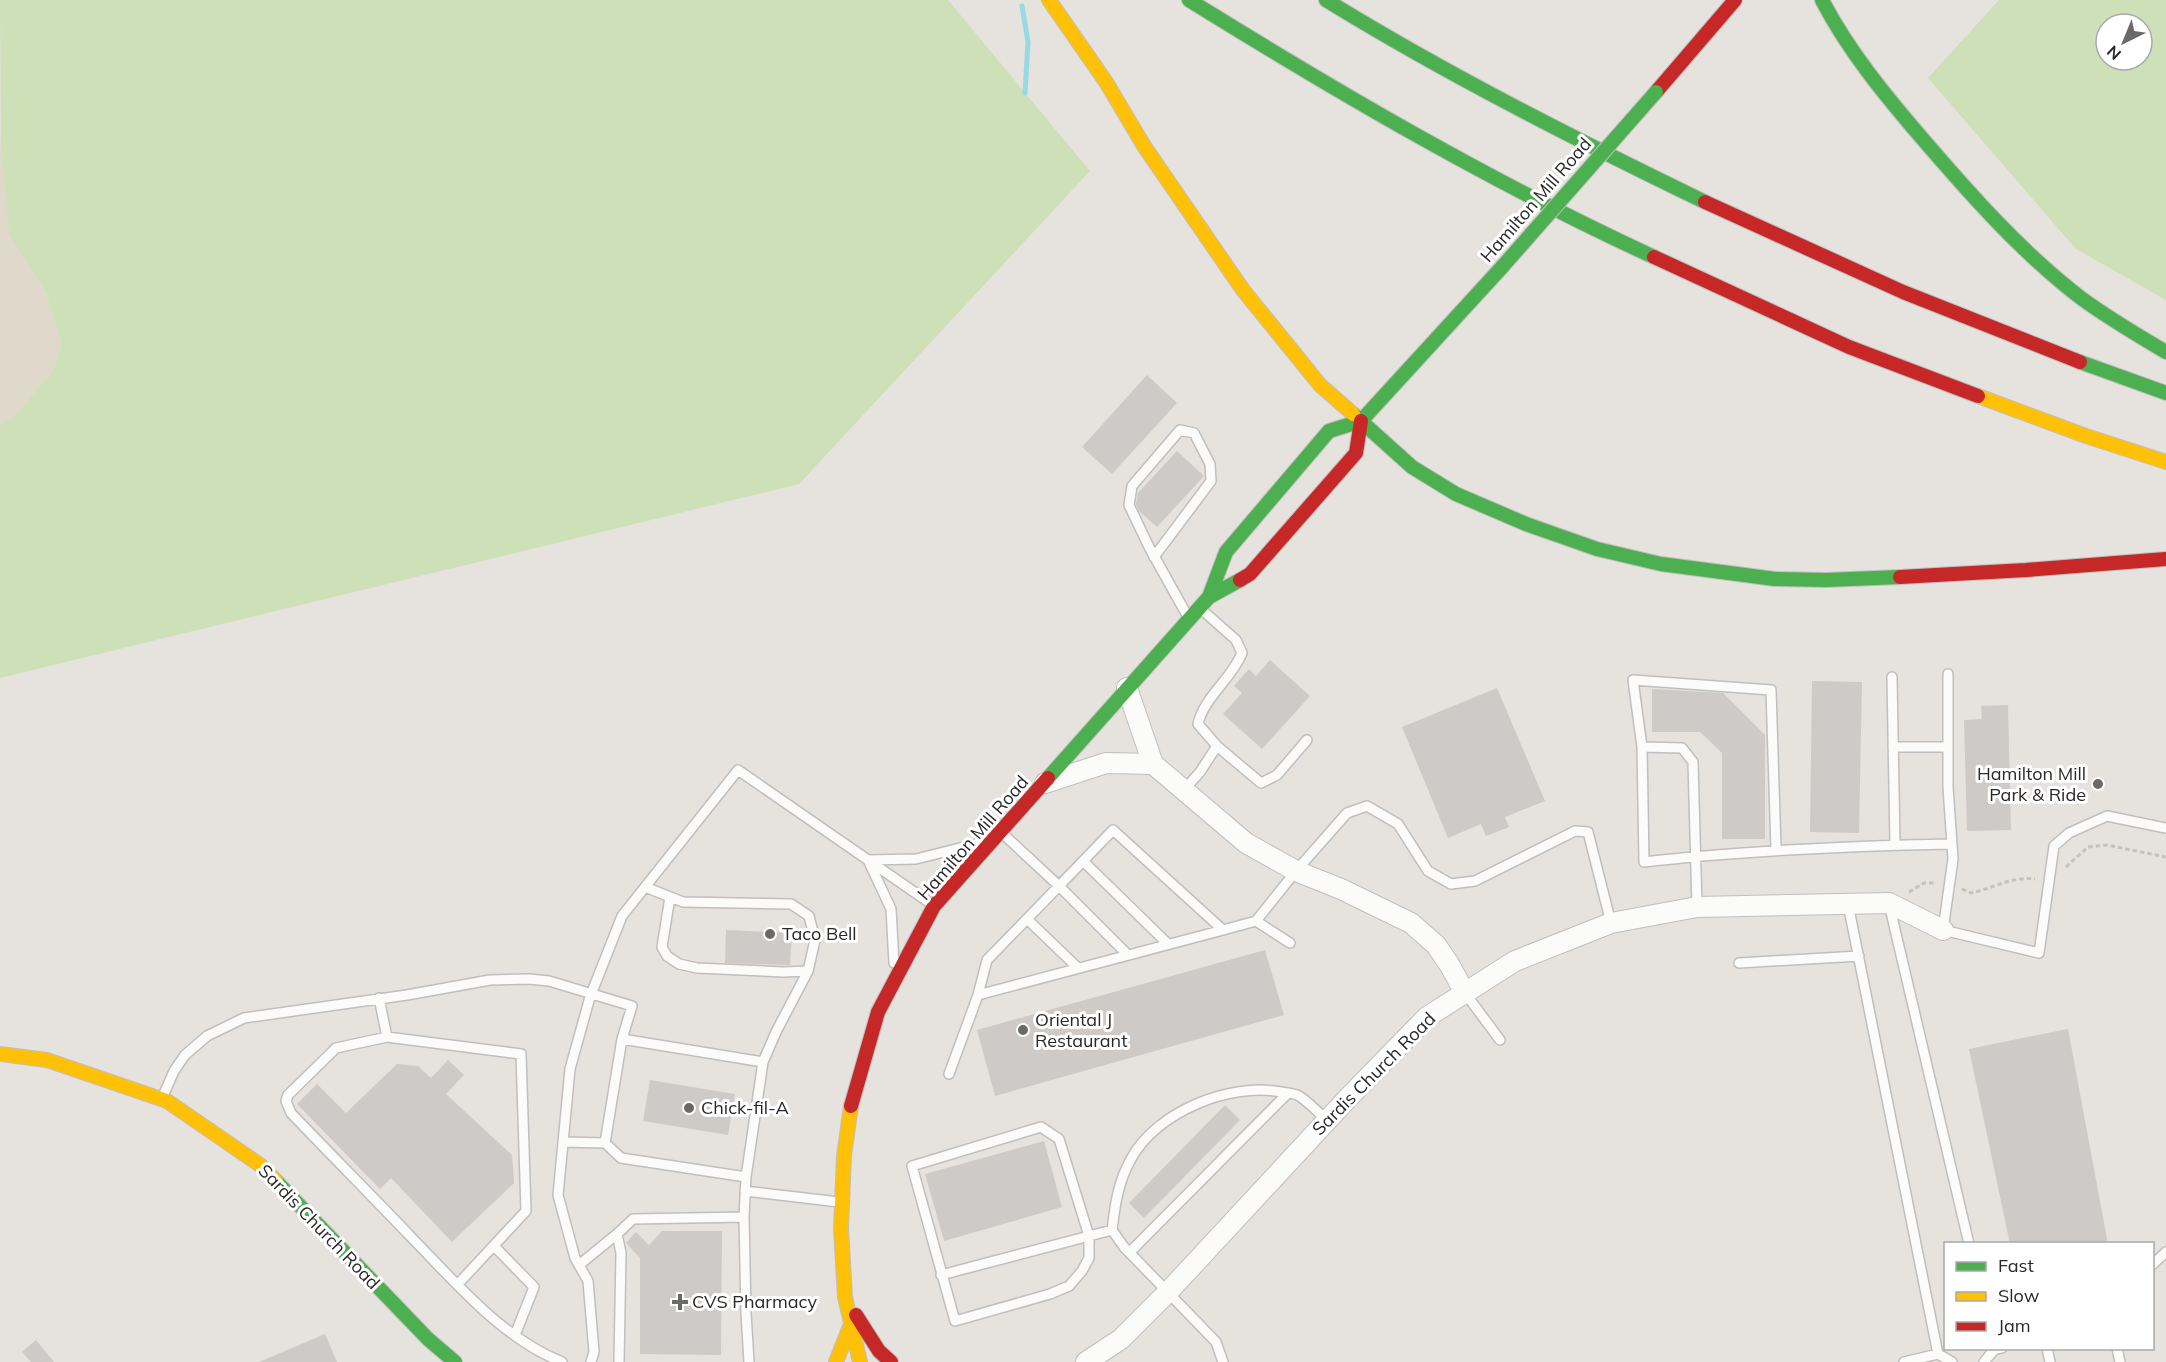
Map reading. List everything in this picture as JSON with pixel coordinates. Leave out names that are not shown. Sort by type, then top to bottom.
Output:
[{"type":"main road","points":[[1049,0],[1106,82],[1144,146],[1243,290],[1320,385],[1412,467],[1456,494],[1526,524],[1577,542],[1661,564],[1775,579],[1826,580],[2026,570],[2166,559]]},
{"type":"main road","points":[[1189,0],[1313,76],[1597,231],[1850,347],[2076,432],[2166,462]]},
{"type":"main road","points":[[1326,0],[1365,24],[1569,136],[1719,210],[1879,282],[1987,327],[2166,393]]},
{"type":"main road","name":"Hamilton Mill Road","points":[[860,1362],[845,1297],[841,1229],[844,1156],[850,1110],[878,1012],[934,906],[1209,597],[1250,574],[1356,453],[1361,422],[1503,266],[1735,0]]},
{"type":"main road","points":[[1809,0],[1830,17]]},
{"type":"main road","points":[[1822,0],[1830,17],[1889,99],[1953,175],[2004,229],[2058,280],[2110,317],[2166,352]]},
{"type":"main road","name":"Hamilton Mill Road","points":[[1209,597],[1226,552],[1329,430],[1361,422]]},
{"type":"main road","name":"Sardis Church Road","points":[[0,1054],[47,1060],[161,1099],[260,1165],[428,1339],[454,1362]]},
{"type":"main road","points":[[845,1297],[879,1351],[891,1362]]},
{"type":"main road","points":[[836,1362],[851,1324]]},
{"type":"street","points":[[1127,688],[1153,764],[1246,843],[1296,871],[1411,922],[1436,945],[1465,993]]},
{"type":"street","points":[[1044,783],[1106,764],[1153,764]]},
{"type":"street","name":"Sardis Church Road","points":[[1086,1362],[1121,1339],[1168,1292],[1327,1120],[1427,1017],[1515,961],[1611,923],[1697,907],[1889,903],[1943,930]]},
{"type":"lane","points":[[1154,557],[1211,481],[1210,464],[1194,433],[1180,430],[1132,486],[1129,505],[1154,557],[1189,619]]},
{"type":"lane","points":[[1199,608],[1236,640],[1242,653],[1236,667],[1201,711],[1198,724],[1217,746],[1261,783],[1277,775],[1307,740]]},
{"type":"lane","points":[[1948,674],[1948,747],[1953,859],[1943,930],[2039,953],[2054,846],[2069,833],[2107,816],[2166,828]]},
{"type":"lane","points":[[1892,678],[1895,845]]},
{"type":"lane","points":[[1776,849],[1771,690],[1633,681],[1642,747],[1644,862],[1776,849],[1952,844]]},
{"type":"lane","points":[[1183,791],[1200,772],[1217,746]]},
{"type":"lane","points":[[1642,747],[1682,748],[1694,762],[1697,907]]},
{"type":"lane","points":[[1893,747],[1948,747]]},
{"type":"lane","points":[[591,1362],[594,1352],[588,1281],[575,1258],[558,1195],[570,1069],[592,993],[622,916],[738,770],[934,906]]},
{"type":"lane","points":[[978,995],[1256,921],[1347,813],[1367,806],[1398,824],[1428,871],[1451,884],[1475,880],[1575,831],[1588,832],[1611,923]]},
{"type":"lane","points":[[949,1074],[978,995],[987,960],[1113,830],[1223,930]]},
{"type":"lane","points":[[867,860],[916,859],[996,836],[1059,886],[1128,955]]},
{"type":"lane","points":[[867,860],[891,909],[895,981]]},
{"type":"lane","points":[[1083,861],[1168,944]]},
{"type":"lane","points":[[645,887],[683,902],[791,904],[809,916],[815,940],[808,971],[763,1062],[745,1191],[746,1313],[749,1362]]},
{"type":"lane","points":[[670,897],[662,946],[667,956],[679,964],[697,968],[808,971]]},
{"type":"lane","points":[[1889,903],[1969,1242]]},
{"type":"lane","points":[[1848,904],[1938,1354]]},
{"type":"lane","points":[[1027,919],[1078,968]]},
{"type":"lane","points":[[1256,921],[1290,943]]},
{"type":"lane","points":[[1739,963],[1859,956]]},
{"type":"lane","points":[[161,1099],[174,1071],[185,1055],[207,1036],[244,1018],[490,981],[529,979],[549,981],[633,1006],[622,1039],[604,1143]]},
{"type":"lane","points":[[1465,993],[1500,1040]]},
{"type":"lane","points":[[379,998],[387,1037]]},
{"type":"lane","points":[[458,1284],[526,1211],[521,1054],[387,1037],[336,1048],[288,1095],[288,1107],[291,1113],[458,1284],[515,1335],[546,1356],[562,1362]]},
{"type":"lane","points":[[622,1039],[763,1062]]},
{"type":"lane","points":[[1223,1362],[1216,1342],[1112,1230],[1117,1192],[1131,1159],[1149,1134],[1182,1111],[1231,1092],[1269,1090],[1298,1095],[1327,1120]]},
{"type":"lane","points":[[1130,1252],[1288,1093]]},
{"type":"lane","points":[[1041,1127],[1059,1139],[1089,1236],[1089,1258],[1082,1271],[1069,1286],[1050,1294],[955,1321],[912,1166],[1041,1127]]},
{"type":"lane","points":[[563,1142],[604,1143],[621,1158],[746,1177]]},
{"type":"lane","points":[[745,1191],[842,1202]]},
{"type":"lane","points":[[579,1265],[633,1219],[744,1217]]},
{"type":"lane","points":[[942,1275],[1112,1230]]},
{"type":"lane","points":[[617,1234],[621,1253],[619,1362]]},
{"type":"lane","points":[[494,1246],[534,1287],[515,1335]]},
{"type":"lane","points":[[2154,1263],[2166,1252]]},
{"type":"lane","points":[[1984,1362],[1996,1350]]},
{"type":"lane","points":[[1904,1362],[1938,1354],[1952,1362]]},
{"type":"path","points":[[2066,867],[2088,847],[2107,845],[2166,857]]},
{"type":"shaded area","points":[[0,135],[9,233],[45,290],[62,344],[53,371],[13,417],[0,425]]},
{"type":"green space","points":[[0,0],[948,0],[1090,171],[799,484],[0,678],[0,425],[13,417],[53,371],[62,344],[45,290],[9,234],[1,153]]},
{"type":"green space","points":[[1999,0],[2166,0],[2166,300],[2076,249],[1928,78]]},
{"type":"building","points":[[1147,375],[1177,403],[1112,474],[1082,447]]},
{"type":"building","points":[[1177,451],[1204,476],[1157,527],[1139,511],[1136,504],[1138,493]]},
{"type":"building","points":[[1270,660],[1310,696],[1262,749],[1223,714],[1242,693],[1234,686],[1249,669],[1256,676]]},
{"type":"building","points":[[1812,681],[1862,682],[1859,833],[1810,832]]},
{"type":"building","points":[[1497,688],[1545,801],[1505,817],[1509,827],[1486,836],[1481,824],[1448,838],[1402,727]]},
{"type":"building","points":[[1652,689],[1723,693],[1765,735],[1765,839],[1722,839],[1722,753],[1700,732],[1652,732]]},
{"type":"building","points":[[2008,705],[2011,830],[1967,831],[1964,720],[1982,719],[1981,706]]},
{"type":"building","points":[[726,930],[792,933],[790,965],[725,963]]},
{"type":"building","points":[[1265,950],[1284,1015],[995,1096],[977,1030]]},
{"type":"building","points":[[2068,1029],[2108,1242],[2010,1242],[1969,1049]]},
{"type":"building","points":[[448,1060],[464,1075],[446,1094],[512,1155],[514,1183],[452,1242],[391,1178],[380,1189],[297,1104],[317,1084],[346,1113],[397,1064],[418,1066],[431,1078]]},
{"type":"building","name":"Chick-fil-A","points":[[650,1080],[735,1094],[728,1135],[643,1121]]},
{"type":"building","points":[[1225,1105],[1240,1120],[1144,1218],[1129,1203]]},
{"type":"building","points":[[1044,1141],[1062,1207],[944,1241],[925,1174]]},
{"type":"building","name":"CVS Pharmacy","points":[[662,1231],[722,1231],[721,1355],[640,1354],[640,1258],[626,1243],[636,1232],[649,1245]]},
{"type":"building","points":[[325,1334],[337,1362],[259,1362]]},
{"type":"building","points":[[36,1340],[54,1362],[31,1362],[22,1352]]},
{"type":"waterway","points":[[1022,6],[1028,42],[1025,93]]},
{"type":"traffic: fast","points":[[1189,0],[1417,136],[1535,199],[1654,257]]},
{"type":"traffic: fast","points":[[1326,0],[1513,106],[1705,202]]},
{"type":"traffic: fast","points":[[1822,0],[1843,36],[1880,88],[1997,222],[2081,298],[2166,352]]},
{"type":"traffic: fast","points":[[1503,266],[1656,92]]},
{"type":"traffic: fast","points":[[1209,597],[1226,552],[1329,431],[1361,421],[1503,266]]},
{"type":"traffic: fast","points":[[2080,362],[2166,393]]},
{"type":"traffic: fast","points":[[1353,414],[1412,467],[1456,494],[1526,524],[1597,549],[1661,564],[1775,579],[1826,580],[1900,577]]},
{"type":"traffic: fast","points":[[1048,778],[1209,597],[1240,580]]},
{"type":"traffic: fast","points":[[276,1181],[428,1339],[455,1362]]},
{"type":"traffic: slow","points":[[1049,0],[1106,82],[1144,146],[1243,290],[1320,385],[1353,414]]},
{"type":"traffic: slow","points":[[1978,396],[2086,436],[2166,462]]},
{"type":"traffic: slow","points":[[0,1054],[47,1060],[167,1101],[260,1165],[276,1181]]},
{"type":"traffic: slow","points":[[851,1106],[844,1156],[841,1229],[845,1297],[860,1362]]},
{"type":"traffic: slow","points":[[836,1362],[851,1324]]},
{"type":"traffic: jam","points":[[1656,92],[1735,0]]},
{"type":"traffic: jam","points":[[1705,202],[1903,292],[2080,362]]},
{"type":"traffic: jam","points":[[1654,257],[1849,347],[1978,396]]},
{"type":"traffic: jam","points":[[1240,580],[1250,574],[1356,453],[1361,421]]},
{"type":"traffic: jam","points":[[1900,577],[2166,559]]},
{"type":"traffic: jam","points":[[851,1106],[878,1012],[934,906],[1048,778]]},
{"type":"traffic: jam","points":[[856,1315],[879,1351],[891,1362]]},
{"type":"place","name":"Hamilton Mill Park & Ride","points":[[2098,784]]},
{"type":"place","name":"Taco Bell","points":[[770,934]]},
{"type":"place","name":"Oriental J Restaurant","points":[[1023,1030]]},
{"type":"place","name":"Chick-fil-A","points":[[689,1108]]},
{"type":"place","name":"CVS Pharmacy","points":[[680,1302]]}]
